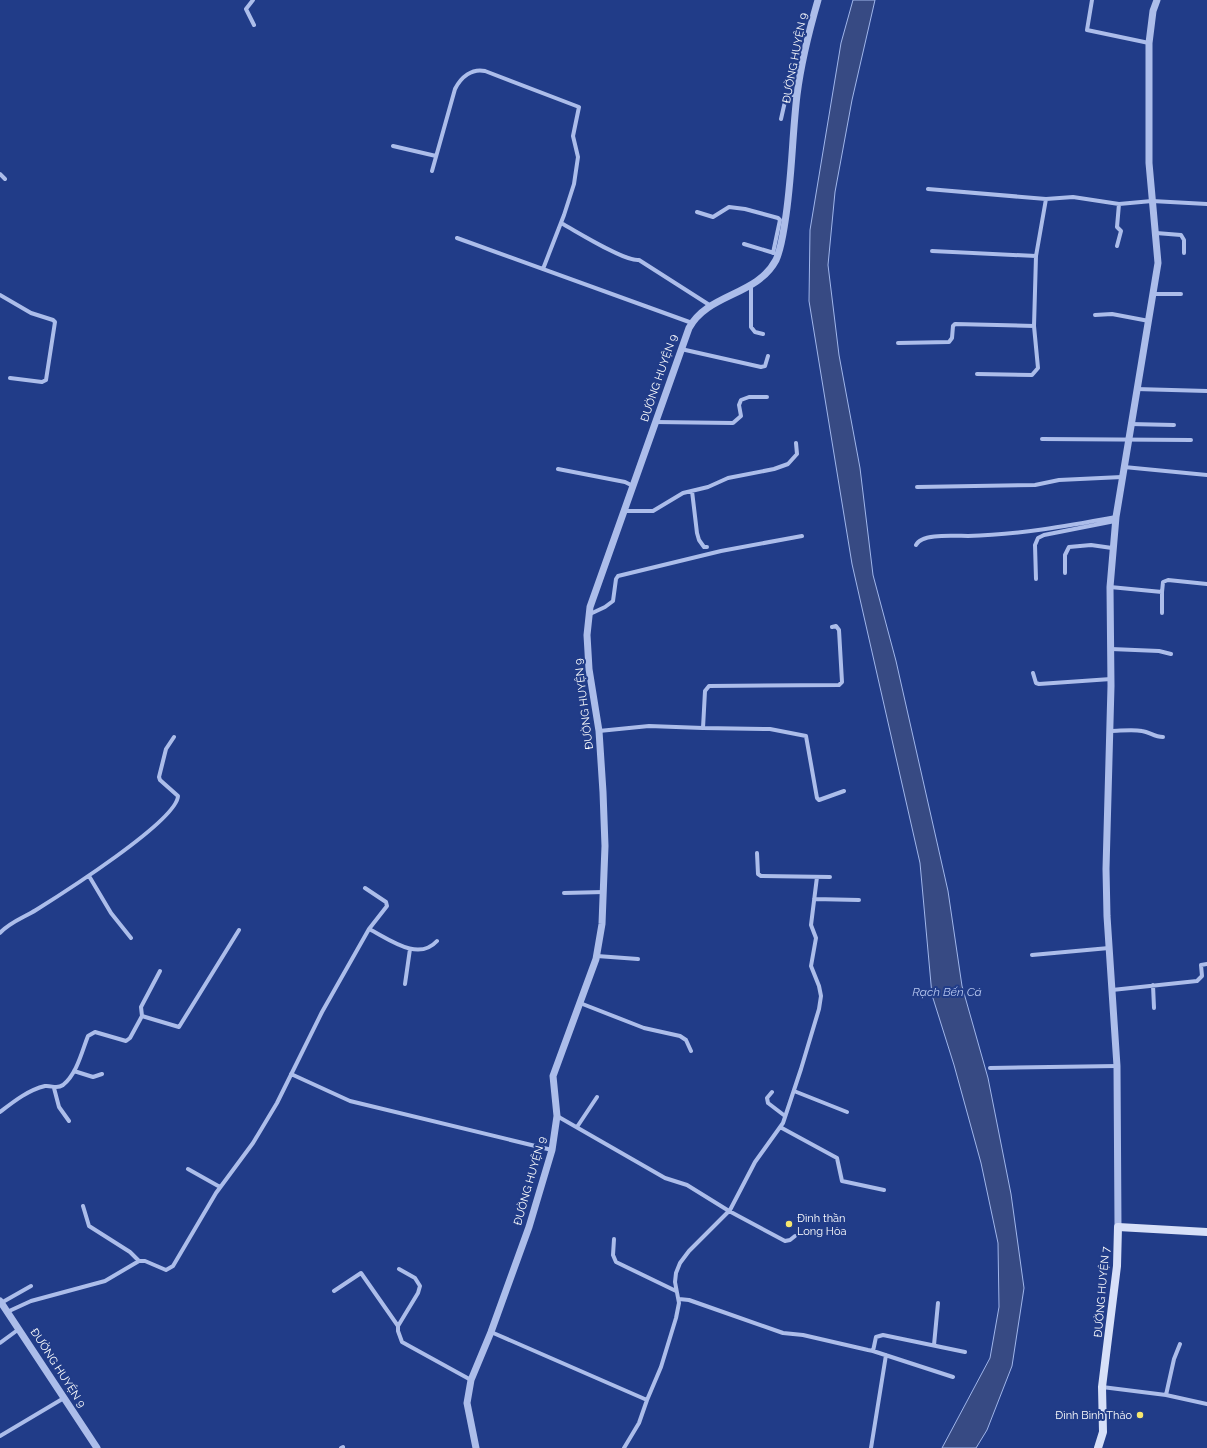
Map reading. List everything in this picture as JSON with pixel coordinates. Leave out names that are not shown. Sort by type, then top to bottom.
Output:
[{"type":"main road","points":[[1118,1227],[1207,1232]]},
{"type":"main road","name":"ĐƯỜNG HUYỆN 7","points":[[1098,1448],[1102,1432],[1102,1387],[1117,1266],[1118,1227]]},
{"type":"street","points":[[253,0],[246,9],[254,25]]},
{"type":"street","name":"ĐƯỜNG HUYỆN 9","points":[[476,1448],[467,1403],[471,1380],[491,1332],[529,1227],[552,1150],[557,1116],[553,1076],[597,956],[602,924],[605,846],[599,731],[589,669],[587,634],[589,614],[680,349],[692,323],[701,312],[751,286],[767,272],[776,253],[790,192],[797,94],[808,34],[818,0]]},
{"type":"street","points":[[1092,0],[1087,30],[1149,43]]},
{"type":"street","points":[[1118,1227],[1117,1066],[1106,869],[1111,679],[1110,587],[1112,548],[1122,477],[1158,263],[1149,163],[1149,43],[1156,0]]},
{"type":"street","points":[[432,171],[458,84],[462,78],[476,71],[485,71],[579,107],[573,136],[578,157],[574,184],[543,269]]},
{"type":"street","points":[[781,119],[786,98],[797,94]]},
{"type":"street","points":[[392,146],[436,156]]},
{"type":"street","points":[[0,174],[5,179]]},
{"type":"street","points":[[928,189],[1046,199],[1073,197],[1119,204],[1152,201],[1207,204]]},
{"type":"street","points":[[977,374],[1034,374],[1038,368],[1034,326],[1036,256],[1046,199]]},
{"type":"street","points":[[1117,246],[1120,231],[1117,227],[1119,204]]},
{"type":"street","points":[[697,212],[713,217],[725,208],[734,207],[778,218],[780,220],[776,253],[744,244]]},
{"type":"street","points":[[561,223],[633,261],[639,260],[711,306]]},
{"type":"street","points":[[1156,233],[1181,235],[1184,240],[1184,253]]},
{"type":"street","points":[[457,238],[692,323]]},
{"type":"street","points":[[932,251],[1036,256]]},
{"type":"street","points":[[751,286],[752,327],[755,332],[763,334]]},
{"type":"street","points":[[1153,294],[1181,294]]},
{"type":"street","points":[[0,295],[20,307],[55,322],[46,380],[42,382],[10,378]]},
{"type":"street","points":[[1095,315],[1112,314],[1149,321]]},
{"type":"street","points":[[898,343],[949,342],[955,324],[1034,326]]},
{"type":"street","points":[[680,349],[756,367],[765,366],[768,356]]},
{"type":"street","points":[[1136,389],[1207,391]]},
{"type":"street","points":[[655,422],[734,423],[741,416],[739,405],[741,400],[749,397],[767,397]]},
{"type":"street","points":[[1130,424],[1174,425]]},
{"type":"street","points":[[1042,439],[1192,440]]},
{"type":"street","points":[[624,511],[653,511],[683,493],[708,487],[728,478],[774,469],[788,464],[797,454],[796,443]]},
{"type":"street","points":[[1124,468],[1207,475]]},
{"type":"street","points":[[558,469],[625,482],[633,486]]},
{"type":"street","points":[[917,487],[1035,485],[1059,480],[1122,477]]},
{"type":"street","points":[[692,491],[699,540],[704,547],[707,547]]},
{"type":"street","points":[[916,545],[921,539],[931,537],[977,536],[1051,529],[1116,519]]},
{"type":"street","points":[[1036,579],[1035,545],[1038,538],[1044,535],[1116,519]]},
{"type":"street","points":[[589,614],[606,607],[613,601],[616,579],[618,576],[721,551],[802,536]]},
{"type":"street","points":[[1065,573],[1064,555],[1069,547],[1091,545],[1112,548]]},
{"type":"street","points":[[1162,613],[1163,582],[1168,580],[1207,584]]},
{"type":"street","points":[[1110,587],[1162,592]]},
{"type":"street","points":[[703,728],[706,691],[709,686],[841,684],[839,630],[836,626],[832,627]]},
{"type":"street","points":[[1111,649],[1159,651],[1171,654]]},
{"type":"street","points":[[1033,673],[1036,683],[1040,684],[1111,679]]},
{"type":"street","points":[[599,731],[648,726],[770,729],[806,736],[817,798],[819,800],[824,799],[844,791]]},
{"type":"street","points":[[1110,731],[1140,730],[1155,737],[1163,737]]},
{"type":"street","points":[[0,933],[9,924],[26,916],[90,876],[156,825],[176,804],[178,796],[160,780],[159,777],[166,749],[174,737]]},
{"type":"street","points":[[757,853],[758,874],[761,876],[830,877]]},
{"type":"street","points":[[90,876],[111,913],[131,938]]},
{"type":"street","points":[[624,1448],[639,1422],[661,1367],[676,1318],[679,1299],[676,1291],[676,1272],[680,1263],[688,1251],[728,1211],[759,1156],[780,1127],[794,1091],[813,1031],[821,996],[818,981],[811,966],[816,938],[811,925],[817,877]]},
{"type":"street","points":[[7,1312],[31,1301],[105,1281],[139,1261],[145,1261],[166,1270],[173,1266],[220,1188],[253,1143],[292,1074],[322,1012],[369,929],[387,905],[365,888]]},
{"type":"street","points":[[564,893],[604,892]]},
{"type":"street","points":[[814,899],[859,900]]},
{"type":"street","points":[[369,929],[410,949],[428,949],[437,941]]},
{"type":"street","points":[[142,1016],[179,1026],[239,930]]},
{"type":"street","points":[[1032,955],[1110,948]]},
{"type":"street","points":[[405,984],[410,949]]},
{"type":"street","points":[[597,956],[638,959]]},
{"type":"street","points":[[1112,990],[1197,981],[1202,976],[1201,965],[1207,964]]},
{"type":"street","points":[[0,1112],[19,1097],[46,1086],[54,1088],[64,1084],[74,1071],[88,1036],[91,1033],[95,1032],[126,1041],[130,1038],[142,1016],[141,1007],[160,971]]},
{"type":"street","points":[[1153,985],[1154,1008]]},
{"type":"street","points":[[580,1002],[644,1028],[680,1036],[686,1040],[691,1051]]},
{"type":"street","points":[[990,1068],[1117,1066]]},
{"type":"street","points":[[74,1071],[93,1077],[102,1074]]},
{"type":"street","points":[[292,1074],[350,1101],[552,1150]]},
{"type":"street","points":[[54,1088],[59,1106],[69,1121]]},
{"type":"street","points":[[794,1091],[847,1112]]},
{"type":"street","points":[[772,1092],[767,1098],[768,1103],[785,1116]]},
{"type":"street","points":[[577,1127],[597,1097]]},
{"type":"street","points":[[557,1116],[665,1178],[687,1185],[728,1211],[784,1241],[790,1240],[795,1236]]},
{"type":"street","points":[[780,1127],[837,1158],[842,1181],[884,1190]]},
{"type":"street","points":[[188,1169],[220,1188]]},
{"type":"street","points":[[83,1206],[89,1226],[130,1252],[139,1261]]},
{"type":"street","points":[[614,1239],[613,1255],[616,1262],[676,1291]]},
{"type":"street","points":[[398,1326],[418,1293],[420,1286],[415,1278],[399,1269]]},
{"type":"street","points":[[334,1291],[361,1273],[398,1326],[398,1331],[404,1344],[471,1380]]},
{"type":"street","points":[[1,1302],[31,1286]]},
{"type":"street","points":[[679,1299],[689,1300],[783,1333],[873,1351],[953,1377]]},
{"type":"street","name":"ĐƯỜNG HUYỆN 9","points":[[1,1302],[97,1448]]},
{"type":"street","points":[[934,1345],[938,1303]]},
{"type":"street","points":[[0,1343],[19,1329]]},
{"type":"street","points":[[491,1332],[647,1400]]},
{"type":"street","points":[[873,1351],[876,1337],[879,1335],[965,1352]]},
{"type":"street","points":[[1166,1395],[1174,1360],[1180,1344]]},
{"type":"street","points":[[871,1448],[886,1355]]},
{"type":"street","points":[[1102,1387],[1166,1395],[1207,1404]]},
{"type":"street","points":[[0,1436],[64,1398]]},
{"type":"water","name":"Rạch Bến Cá","points":[[853,0],[875,0],[852,100],[835,192],[828,265],[839,355],[860,468],[873,575],[896,661],[948,891],[962,986],[988,1078],[1011,1194],[1024,1288],[1012,1366],[987,1430],[976,1448],[942,1448],[990,1358],[999,1307],[998,1243],[981,1163],[954,1065],[932,995],[920,863],[852,564],[809,301],[810,230],[841,43]]},
{"type":"place","name":"Đình thần Long Hòa","points":[[789,1224]]},
{"type":"place","name":"Đình Bình Thảo","points":[[1140,1415]]}]
